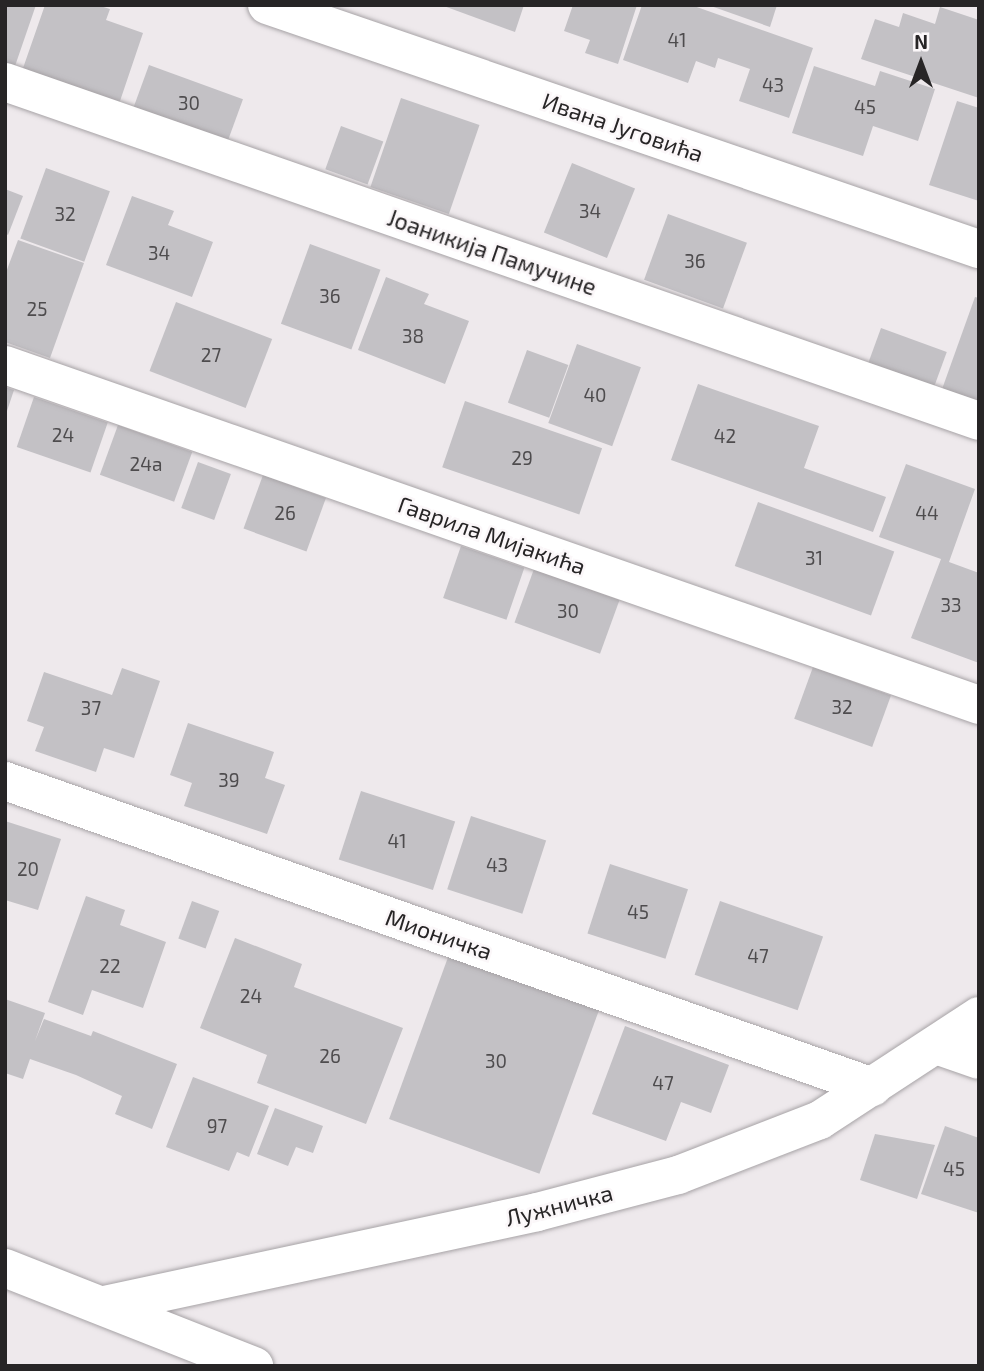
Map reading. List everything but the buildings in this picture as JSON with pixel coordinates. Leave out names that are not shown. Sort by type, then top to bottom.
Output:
[{"type":"street","name":"Ивана Југовића","points":[[267,5],[979,249]]},
{"type":"street","name":"Јоаникија Памучине","points":[[5,82],[979,421]]},
{"type":"street","name":"Гаврила Мијакића","points":[[5,365],[979,705]]},
{"type":"street","name":"Мионичка","points":[[5,781],[873,1087]]},
{"type":"street","name":"Лужничка","points":[[104,1305],[537,1212],[678,1175],[820,1120],[939,1046],[979,1016]]},
{"type":"street","points":[[939,1046],[979,1060]]},
{"type":"street","points":[[5,1268],[254,1366]]}]
